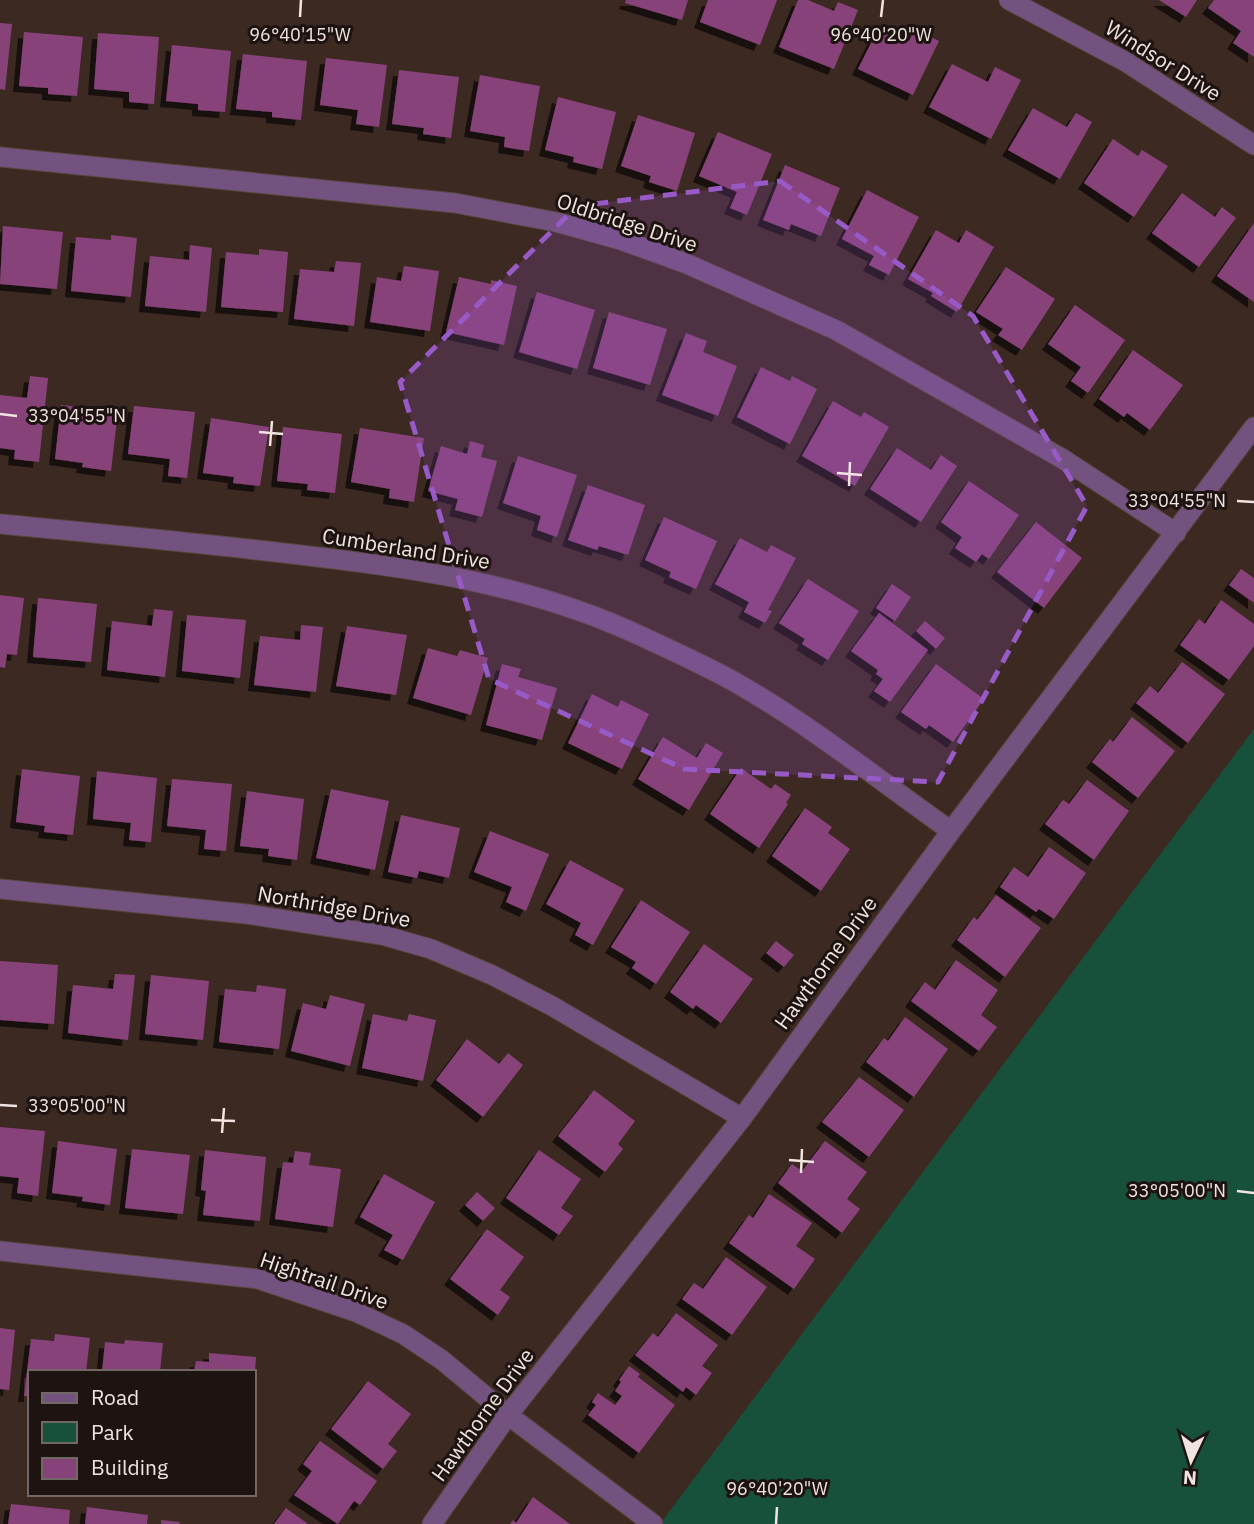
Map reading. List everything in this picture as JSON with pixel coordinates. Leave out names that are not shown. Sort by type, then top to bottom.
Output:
[{"type":"street","name":"Windsor Drive","points":[[1009,0],[1126,62],[1254,145]]},
{"type":"street","name":"Oldbridge Drive","points":[[0,157],[455,203],[556,222],[621,240],[685,263],[836,330],[1063,459],[1176,533]]},
{"type":"street","name":"Hawthorne Drive","points":[[432,1524],[508,1415],[742,1118],[951,831],[1254,427]]},
{"type":"street","name":"Cumberland Drive","points":[[0,524],[405,567],[478,581],[561,604],[640,635],[732,681],[790,716],[951,831]]},
{"type":"street","name":"Northridge Drive","points":[[0,888],[247,914],[382,934],[431,949],[492,975],[552,1006],[742,1118]]},
{"type":"street","name":"Hightrail Drive","points":[[0,1251],[258,1279],[356,1312],[403,1334],[442,1360],[508,1415],[653,1524]]},
{"type":"highlighted area","points":[[780,181],[973,316],[1087,506],[938,782],[684,769],[489,679],[400,382],[577,206]]},
{"type":"green space","points":[[1254,729],[1254,1524],[660,1524]]},
{"type":"building","points":[[626,0],[688,0],[682,20],[625,3]]},
{"type":"building","points":[[708,0],[777,0],[760,45],[700,22]]},
{"type":"building","points":[[798,0],[808,0],[834,11],[838,2],[858,10],[834,69],[779,47]]},
{"type":"building","points":[[1159,0],[1197,0],[1186,17]]},
{"type":"building","points":[[1214,0],[1254,0],[1254,57],[1233,43],[1241,31],[1208,8]]},
{"type":"building","points":[[0,23],[12,24],[5,90],[0,89]]},
{"type":"building","points":[[879,27],[909,41],[915,29],[939,41],[913,95],[858,69]]},
{"type":"building","points":[[24,32],[83,37],[77,96],[48,94],[48,88],[19,86]]},
{"type":"building","points":[[98,33],[159,37],[154,104],[129,102],[129,92],[94,89]]},
{"type":"building","points":[[172,45],[231,51],[225,112],[198,110],[198,104],[166,101]]},
{"type":"building","points":[[243,54],[307,61],[301,120],[272,117],[272,112],[236,109]]},
{"type":"building","points":[[326,58],[387,65],[379,127],[356,124],[358,110],[320,105]]},
{"type":"building","points":[[952,64],[988,82],[995,67],[1021,80],[991,139],[929,107]]},
{"type":"building","points":[[399,70],[459,77],[451,138],[423,134],[424,128],[392,124]]},
{"type":"building","points":[[480,75],[540,86],[529,151],[504,147],[505,137],[470,131]]},
{"type":"building","points":[[558,97],[616,112],[602,169],[573,162],[574,157],[545,150]]},
{"type":"building","points":[[1033,108],[1067,127],[1076,113],[1092,122],[1060,179],[1008,150]]},
{"type":"building","points":[[638,115],[695,133],[677,191],[649,182],[651,176],[621,166]]},
{"type":"building","points":[[718,132],[772,154],[747,215],[730,208],[737,192],[699,176]]},
{"type":"building","points":[[1113,139],[1138,156],[1142,150],[1168,166],[1134,217],[1084,183]]},
{"type":"building","points":[[785,165],[840,188],[821,236],[791,224],[789,230],[763,220]]},
{"type":"building","points":[[867,190],[919,217],[889,275],[869,265],[874,256],[842,239]]},
{"type":"building","points":[[1182,193],[1215,217],[1222,207],[1236,218],[1199,267],[1152,233]]},
{"type":"building","points":[[1254,223],[1254,302],[1217,276]]},
{"type":"building","points":[[3,226],[63,232],[57,289],[0,284]]},
{"type":"building","points":[[936,230],[959,243],[966,230],[994,247],[957,312],[931,296],[933,293],[908,279]]},
{"type":"building","points":[[111,235],[137,238],[131,297],[71,291],[76,237],[111,240]]},
{"type":"building","points":[[190,245],[212,248],[206,312],[145,306],[150,256],[189,260]]},
{"type":"building","points":[[259,249],[288,252],[283,312],[221,307],[226,252],[259,255]]},
{"type":"building","points":[[336,261],[361,263],[354,326],[294,319],[300,269],[334,272]]},
{"type":"building","points":[[404,266],[439,271],[430,331],[370,322],[377,277],[401,281]]},
{"type":"building","points":[[1006,267],[1055,299],[1022,350],[998,335],[1003,329],[976,312]]},
{"type":"building","points":[[459,277],[517,286],[504,345],[446,332]]},
{"type":"building","points":[[537,292],[595,310],[577,369],[519,352]]},
{"type":"building","points":[[1075,305],[1125,340],[1088,393],[1071,381],[1081,367],[1048,344]]},
{"type":"building","points":[[609,312],[667,329],[650,385],[593,368]]},
{"type":"building","points":[[686,333],[707,341],[703,352],[737,366],[718,416],[662,395]]},
{"type":"building","points":[[1133,350],[1183,385],[1150,430],[1127,413],[1124,417],[1099,399]]},
{"type":"building","points":[[761,367],[790,381],[792,376],[817,389],[790,444],[737,417]]},
{"type":"building","points":[[30,376],[48,378],[39,462],[14,459],[15,450],[0,448],[0,395],[27,398]]},
{"type":"building","points":[[833,401],[861,417],[864,412],[889,427],[855,486],[802,456]]},
{"type":"building","points":[[61,405],[118,411],[111,471],[82,467],[83,463],[55,459]]},
{"type":"building","points":[[134,406],[195,412],[187,478],[168,476],[170,459],[128,454]]},
{"type":"building","points":[[211,418],[269,427],[260,486],[233,483],[234,477],[203,473]]},
{"type":"building","points":[[283,427],[342,434],[335,493],[307,490],[308,484],[277,481]]},
{"type":"building","points":[[360,428],[424,438],[414,502],[389,498],[390,489],[351,482]]},
{"type":"building","points":[[470,441],[484,445],[481,457],[497,461],[482,517],[455,510],[458,499],[428,491],[441,446],[467,454]]},
{"type":"building","points":[[897,448],[931,470],[941,455],[957,466],[921,522],[870,489]]},
{"type":"building","points":[[518,456],[577,475],[557,537],[537,530],[541,516],[503,503]]},
{"type":"building","points":[[969,481],[1019,515],[989,559],[982,554],[976,562],[955,548],[962,537],[941,522]]},
{"type":"building","points":[[588,485],[645,505],[628,555],[599,546],[597,550],[568,540]]},
{"type":"building","points":[[664,517],[717,541],[696,589],[669,577],[671,572],[645,560]]},
{"type":"building","points":[[1036,522],[1082,558],[1044,608],[997,572]]},
{"type":"building","points":[[740,538],[767,552],[771,545],[796,558],[768,610],[772,611],[765,623],[744,612],[749,602],[715,584]]},
{"type":"building","points":[[1241,569],[1254,578],[1254,603],[1229,585]]},
{"type":"building","points":[[808,579],[859,611],[828,660],[802,644],[805,639],[779,623]]},
{"type":"building","points":[[892,584],[911,597],[895,621],[876,608]]},
{"type":"building","points":[[0,595],[24,598],[17,655],[7,654],[5,668],[0,667]]},
{"type":"building","points":[[38,598],[97,604],[91,662],[33,657]]},
{"type":"building","points":[[1221,600],[1254,624],[1254,646],[1229,680],[1180,645],[1199,619],[1205,624]]},
{"type":"building","points":[[154,609],[173,611],[165,677],[107,670],[112,621],[152,626]]},
{"type":"building","points":[[879,613],[928,650],[890,702],[874,691],[883,679],[876,674],[878,670],[851,651]]},
{"type":"building","points":[[187,615],[246,620],[240,678],[182,671]]},
{"type":"building","points":[[925,621],[945,638],[936,649],[916,631]]},
{"type":"building","points":[[301,625],[323,627],[316,692],[254,685],[260,636],[300,640]]},
{"type":"building","points":[[347,626],[407,635],[396,695],[336,686]]},
{"type":"building","points":[[428,648],[457,656],[460,650],[488,658],[471,715],[413,698]]},
{"type":"building","points":[[1182,662],[1225,694],[1188,743],[1136,703],[1150,686],[1158,693]]},
{"type":"building","points":[[502,664],[521,669],[518,677],[557,688],[542,740],[486,725]]},
{"type":"building","points":[[936,664],[984,699],[953,742],[929,725],[926,729],[901,712]]},
{"type":"building","points":[[592,694],[618,707],[621,700],[649,714],[622,769],[568,743]]},
{"type":"building","points":[[1132,717],[1175,751],[1138,798],[1092,762],[1110,739],[1113,742]]},
{"type":"building","points":[[663,737],[697,758],[706,743],[723,753],[689,810],[638,779]]},
{"type":"building","points":[[741,768],[771,789],[775,784],[791,795],[759,848],[710,814]]},
{"type":"building","points":[[22,769],[80,776],[73,835],[44,832],[45,826],[16,822]]},
{"type":"building","points":[[97,771],[157,778],[151,842],[129,840],[131,823],[93,819]]},
{"type":"building","points":[[172,779],[232,784],[226,851],[204,849],[206,830],[167,826]]},
{"type":"building","points":[[1087,780],[1129,811],[1094,860],[1045,824],[1063,800],[1069,804]]},
{"type":"building","points":[[331,789],[389,801],[375,870],[316,858]]},
{"type":"building","points":[[247,791],[304,799],[297,860],[268,856],[269,849],[240,846]]},
{"type":"building","points":[[805,808],[832,827],[828,833],[850,849],[821,891],[772,856]]},
{"type":"building","points":[[401,815],[460,828],[449,878],[419,871],[417,878],[388,872]]},
{"type":"building","points":[[490,831],[549,854],[526,911],[506,902],[512,887],[474,872]]},
{"type":"building","points":[[1049,847],[1086,873],[1054,919],[1039,909],[1036,912],[1000,887],[1014,867],[1028,877]]},
{"type":"building","points":[[570,860],[624,889],[593,945],[575,935],[581,923],[546,904]]},
{"type":"building","points":[[996,895],[1041,928],[1005,977],[957,940],[974,917],[977,920]]},
{"type":"building","points":[[641,900],[690,932],[656,984],[632,968],[636,962],[611,947]]},
{"type":"building","points":[[776,941],[794,955],[784,967],[766,953]]},
{"type":"building","points":[[704,944],[753,979],[721,1023],[696,1005],[693,1009],[670,992]]},
{"type":"building","points":[[956,960],[998,990],[981,1015],[997,1027],[979,1051],[911,1001],[925,982],[935,990]]},
{"type":"building","points":[[0,961],[58,965],[54,1024],[0,1020]]},
{"type":"building","points":[[115,974],[135,975],[128,1040],[68,1033],[73,985],[113,989]]},
{"type":"building","points":[[151,975],[209,981],[203,1040],[145,1034]]},
{"type":"building","points":[[257,985],[286,989],[279,1049],[219,1042],[225,989],[256,992]]},
{"type":"building","points":[[330,995],[365,1004],[350,1066],[291,1051],[303,1003],[326,1009]]},
{"type":"building","points":[[373,1014],[407,1021],[409,1014],[436,1020],[423,1081],[362,1068]]},
{"type":"building","points":[[905,1017],[948,1049],[914,1097],[866,1062],[884,1038],[888,1041]]},
{"type":"building","points":[[467,1039],[499,1064],[508,1053],[523,1065],[483,1117],[436,1080]]},
{"type":"building","points":[[859,1077],[904,1110],[869,1157],[822,1122]]},
{"type":"building","points":[[594,1090],[635,1121],[618,1144],[623,1149],[605,1172],[558,1136]]},
{"type":"building","points":[[0,1127],[45,1131],[38,1196],[17,1193],[19,1178],[0,1176]]},
{"type":"building","points":[[58,1141],[117,1149],[110,1205],[82,1201],[83,1197],[52,1193]]},
{"type":"building","points":[[825,1141],[867,1172],[847,1199],[860,1209],[842,1233],[778,1183],[792,1164],[802,1171]]},
{"type":"building","points":[[132,1149],[190,1155],[183,1214],[125,1208]]},
{"type":"building","points":[[205,1150],[266,1157],[260,1221],[203,1215],[206,1191],[201,1190]]},
{"type":"building","points":[[539,1150],[581,1179],[561,1208],[573,1216],[559,1235],[506,1198]]},
{"type":"building","points":[[295,1151],[311,1153],[309,1165],[341,1169],[333,1227],[275,1219],[283,1162],[293,1163]]},
{"type":"building","points":[[384,1174],[435,1202],[403,1260],[384,1250],[393,1235],[360,1217]]},
{"type":"building","points":[[477,1192],[495,1208],[483,1221],[465,1205]]},
{"type":"building","points":[[769,1194],[812,1223],[796,1246],[815,1259],[794,1289],[729,1243],[749,1215],[753,1218]]},
{"type":"building","points":[[487,1229],[524,1257],[500,1290],[510,1297],[498,1315],[450,1279]]},
{"type":"building","points":[[726,1257],[767,1287],[732,1335],[682,1299],[694,1283],[703,1289]]},
{"type":"building","points":[[676,1313],[718,1345],[702,1366],[712,1373],[696,1395],[686,1387],[683,1392],[635,1355],[653,1333],[658,1337]]},
{"type":"building","points":[[0,1328],[15,1330],[9,1390],[0,1389]]},
{"type":"building","points":[[55,1334],[90,1338],[86,1370],[28,1370],[28,1396],[24,1396],[31,1339],[54,1341]]},
{"type":"building","points":[[125,1340],[163,1343],[160,1370],[102,1370],[105,1342],[124,1344]]},
{"type":"building","points":[[209,1353],[256,1357],[255,1370],[194,1370],[196,1361],[209,1362]]},
{"type":"building","points":[[629,1366],[640,1374],[638,1377],[675,1405],[639,1453],[588,1415],[596,1405],[592,1402],[598,1393],[615,1405],[622,1396],[615,1391]]},
{"type":"building","points":[[368,1381],[411,1414],[388,1444],[397,1451],[383,1469],[331,1429]]},
{"type":"building","points":[[320,1441],[377,1481],[360,1505],[354,1501],[338,1524],[294,1495],[312,1471],[303,1464]]},
{"type":"building","points":[[533,1497],[570,1524],[510,1524],[513,1520],[516,1523]]},
{"type":"building","points":[[11,1504],[70,1510],[69,1524],[8,1524]]},
{"type":"building","points":[[87,1507],[148,1515],[147,1524],[85,1524]]},
{"type":"building","points":[[286,1508],[308,1524],[274,1524]]},
{"type":"building","points":[[161,1520],[180,1522],[161,1524]]}]
